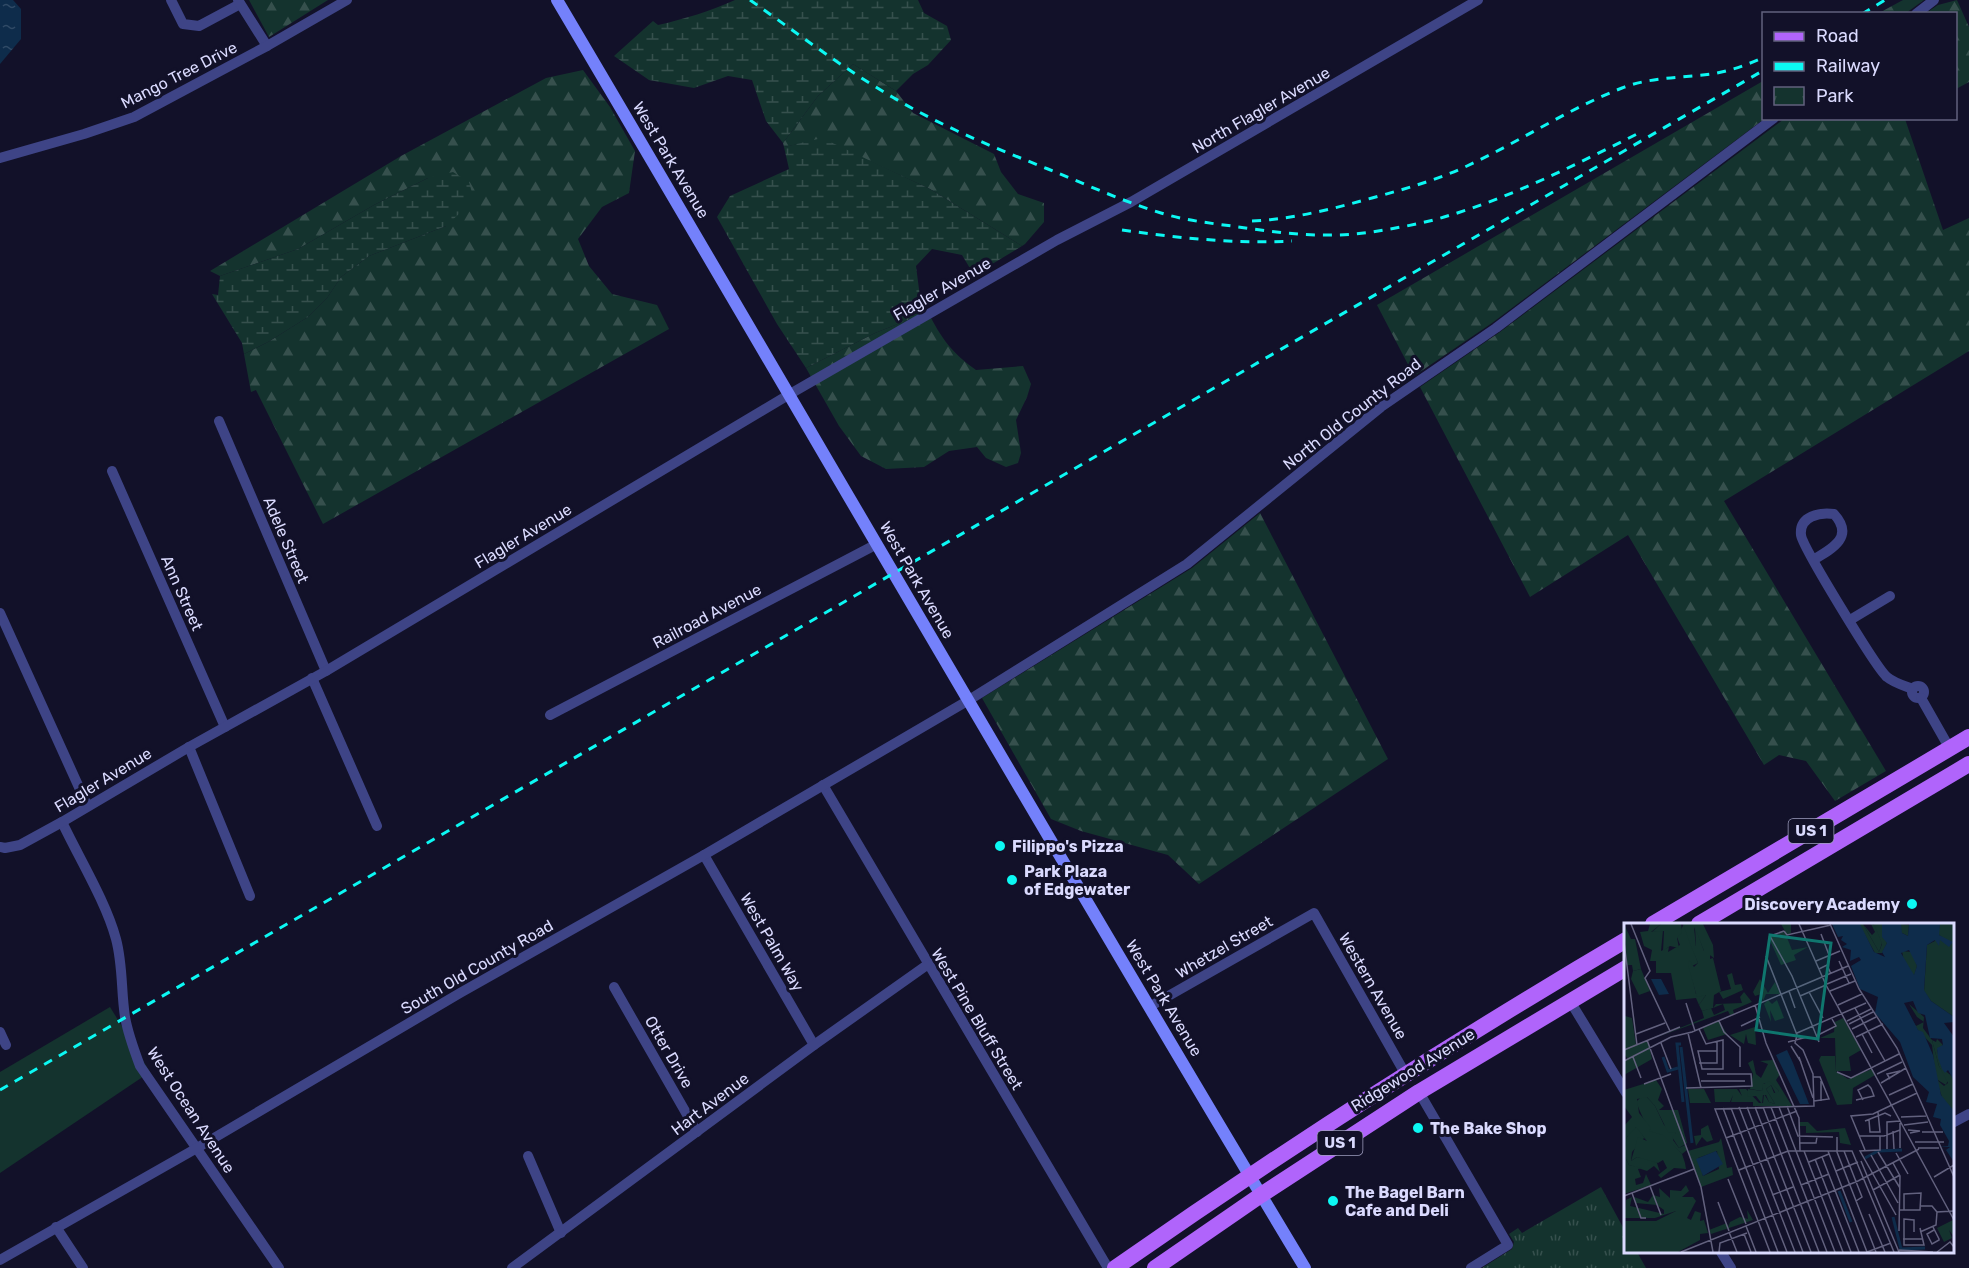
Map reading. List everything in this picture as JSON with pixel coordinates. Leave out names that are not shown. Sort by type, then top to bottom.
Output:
[{"type":"main road","name":"US 1","points":[[1655,923],[1969,737]]},
{"type":"main road","name":"US 1","points":[[1701,923],[1969,764]]},
{"type":"main road","name":"Ridgewood Avenue","points":[[1115,1268],[1249,1175],[1492,1020],[1624,942]]},
{"type":"main road","points":[[1570,1001],[1578,985],[1619,951],[1624,944]]},
{"type":"main road","name":"Ridgewood Avenue","points":[[1155,1268],[1261,1195],[1419,1092],[1624,969]]},
{"type":"street","points":[[171,0],[183,24],[199,26],[239,2],[267,46]]},
{"type":"street","name":"Mango Tree Drive","points":[[0,158],[134,117],[267,46],[347,0]]},
{"type":"street","name":"West Park Avenue","points":[[557,0],[1305,1268]]},
{"type":"street","name":"North Flagler Avenue","points":[[1057,240],[1131,202],[1478,0]]},
{"type":"street","points":[[1919,12],[1934,0]]},
{"type":"street","name":"North Old County Road","points":[[969,700],[1187,564],[1381,407],[1496,328],[1771,120]]},
{"type":"street","name":"Flagler Avenue","points":[[0,847],[20,845],[326,671],[790,394],[1057,240]]},
{"type":"street","name":"Adele Street","points":[[219,421],[326,671]]},
{"type":"street","name":"Ann Street","points":[[112,471],[225,727]]},
{"type":"street","points":[[1813,560],[1839,543],[1842,526],[1834,514],[1817,513],[1804,522],[1801,536],[1813,560],[1876,663],[1888,678],[1913,689],[1918,686],[1923,689],[1924,693],[1921,698],[1950,749]]},
{"type":"street","name":"Railroad Avenue","points":[[550,715],[877,544]]},
{"type":"street","points":[[1850,620],[1890,596]]},
{"type":"street","points":[[0,613],[87,806]]},
{"type":"street","points":[[312,678],[377,826]]},
{"type":"street","name":"South Old County Road","points":[[0,1260],[969,700]]},
{"type":"street","points":[[189,747],[250,896]]},
{"type":"street","name":"West Pine Bluff Street","points":[[822,785],[1108,1268]]},
{"type":"street","name":"West Ocean Avenue","points":[[62,822],[110,920],[117,940],[122,963],[125,1018],[130,1042],[140,1065],[279,1268]]},
{"type":"street","name":"West Palm Way","points":[[704,855],[814,1045]]},
{"type":"street","name":"Whetzel Street","points":[[1149,1007],[1314,913]]},
{"type":"street","name":"Western Avenue","points":[[1314,913],[1406,1075]]},
{"type":"street","name":"Hart Avenue","points":[[512,1268],[814,1045],[927,965]]},
{"type":"street","name":"Otter Drive","points":[[615,987],[697,1132]]},
{"type":"street","points":[[1570,1001],[1624,1090]]},
{"type":"street","points":[[0,1032],[6,1045]]},
{"type":"street","points":[[1419,1092],[1508,1245],[1471,1268]]},
{"type":"street","points":[[1954,1122],[1969,1114]]},
{"type":"street","points":[[528,1156],[561,1233]]},
{"type":"street","points":[[56,1227],[83,1268]]},
{"type":"street","points":[[1724,1253],[1731,1268]]},
{"type":"green space","points":[[249,0],[328,0],[269,37]]},
{"type":"green space","points":[[735,0],[918,0],[924,13],[947,26],[951,40],[928,65],[913,74],[896,91],[853,64],[818,96],[783,143],[766,121],[752,80],[728,76],[694,88],[649,80],[614,56],[653,21],[658,25],[668,23]]},
{"type":"green space","points":[[1903,0],[1924,0],[1907,12],[1881,12]]},
{"type":"green space","points":[[1957,0],[1969,27],[1969,82],[1957,88],[1957,12],[1928,12],[1938,5]]},
{"type":"green space","points":[[853,64],[896,91],[913,113],[994,154],[1001,172],[1018,194],[1044,203],[1044,222],[1025,244],[1022,246],[930,189],[822,139],[784,147],[783,143],[818,96]]},
{"type":"green space","points":[[583,70],[610,107],[635,151],[629,193],[602,207],[578,239],[589,266],[612,294],[657,305],[669,329],[323,524],[256,390],[251,392],[244,354],[308,317],[327,298],[341,277],[369,256],[446,226],[428,178],[374,205],[298,249],[220,276],[210,271],[401,156],[546,78]]},
{"type":"green space","points":[[1762,82],[1763,120],[1492,323],[1414,376],[1377,305]]},
{"type":"green space","points":[[1783,120],[1905,120],[1943,230],[1969,218],[1969,351],[1724,501],[1886,771],[1835,801],[1806,761],[1779,755],[1764,765],[1628,535],[1530,597],[1420,387],[1500,332]]},
{"type":"green space","points":[[822,138],[930,189],[1022,246],[974,275],[962,255],[932,249],[916,266],[920,297],[928,312],[875,333],[806,368],[777,324],[717,217],[730,196],[789,169],[784,147]]},
{"type":"green space","points":[[453,172],[469,182],[473,196],[446,226],[369,256],[341,277],[327,298],[308,317],[244,354],[242,343],[212,294],[218,295],[220,276],[298,249],[374,205],[428,178]]},
{"type":"green space","points":[[928,312],[948,344],[976,370],[1023,366],[1031,384],[1016,420],[1021,453],[1018,463],[1006,467],[986,458],[977,447],[949,451],[924,467],[886,469],[861,456],[839,426],[806,368],[875,333]]},
{"type":"green space","points":[[1260,513],[1388,759],[1199,884],[1168,855],[1081,831],[1051,819],[982,698],[1192,568]]},
{"type":"green space","points":[[110,1007],[150,1072],[0,1173],[0,1072]]},
{"type":"green space","points":[[1601,1187],[1624,1229],[1624,1253],[1638,1253],[1646,1268],[1482,1268],[1512,1249],[1514,1242],[1509,1234],[1518,1228],[1522,1233]]},
{"type":"water","points":[[0,0],[13,0],[21,9],[21,39],[0,64]]},
{"type":"railway","points":[[750,0],[875,87],[950,128],[1132,203],[1170,215],[1205,222],[1284,233],[1320,235],[1355,234],[1417,224],[1494,200],[1639,133]]},
{"type":"railway","points":[[1865,12],[1885,0]]},
{"type":"railway","points":[[1252,221],[1313,213],[1421,184],[1467,166],[1582,106],[1622,88],[1655,80],[1719,73],[1762,58]]},
{"type":"railway","points":[[0,1090],[1762,71]]},
{"type":"railway","points":[[1122,230],[1207,240],[1292,241]]},
{"type":"place","name":"Filippo's Pizza","points":[[1000,846]]},
{"type":"place","name":"Park Plaza of Edgewater","points":[[1012,880]]},
{"type":"place","name":"Discovery Academy","points":[[1912,904]]},
{"type":"place","name":"The Bake Shop","points":[[1418,1128]]},
{"type":"place","name":"The Bagel Barn Cafe and Deli","points":[[1333,1201]]}]
